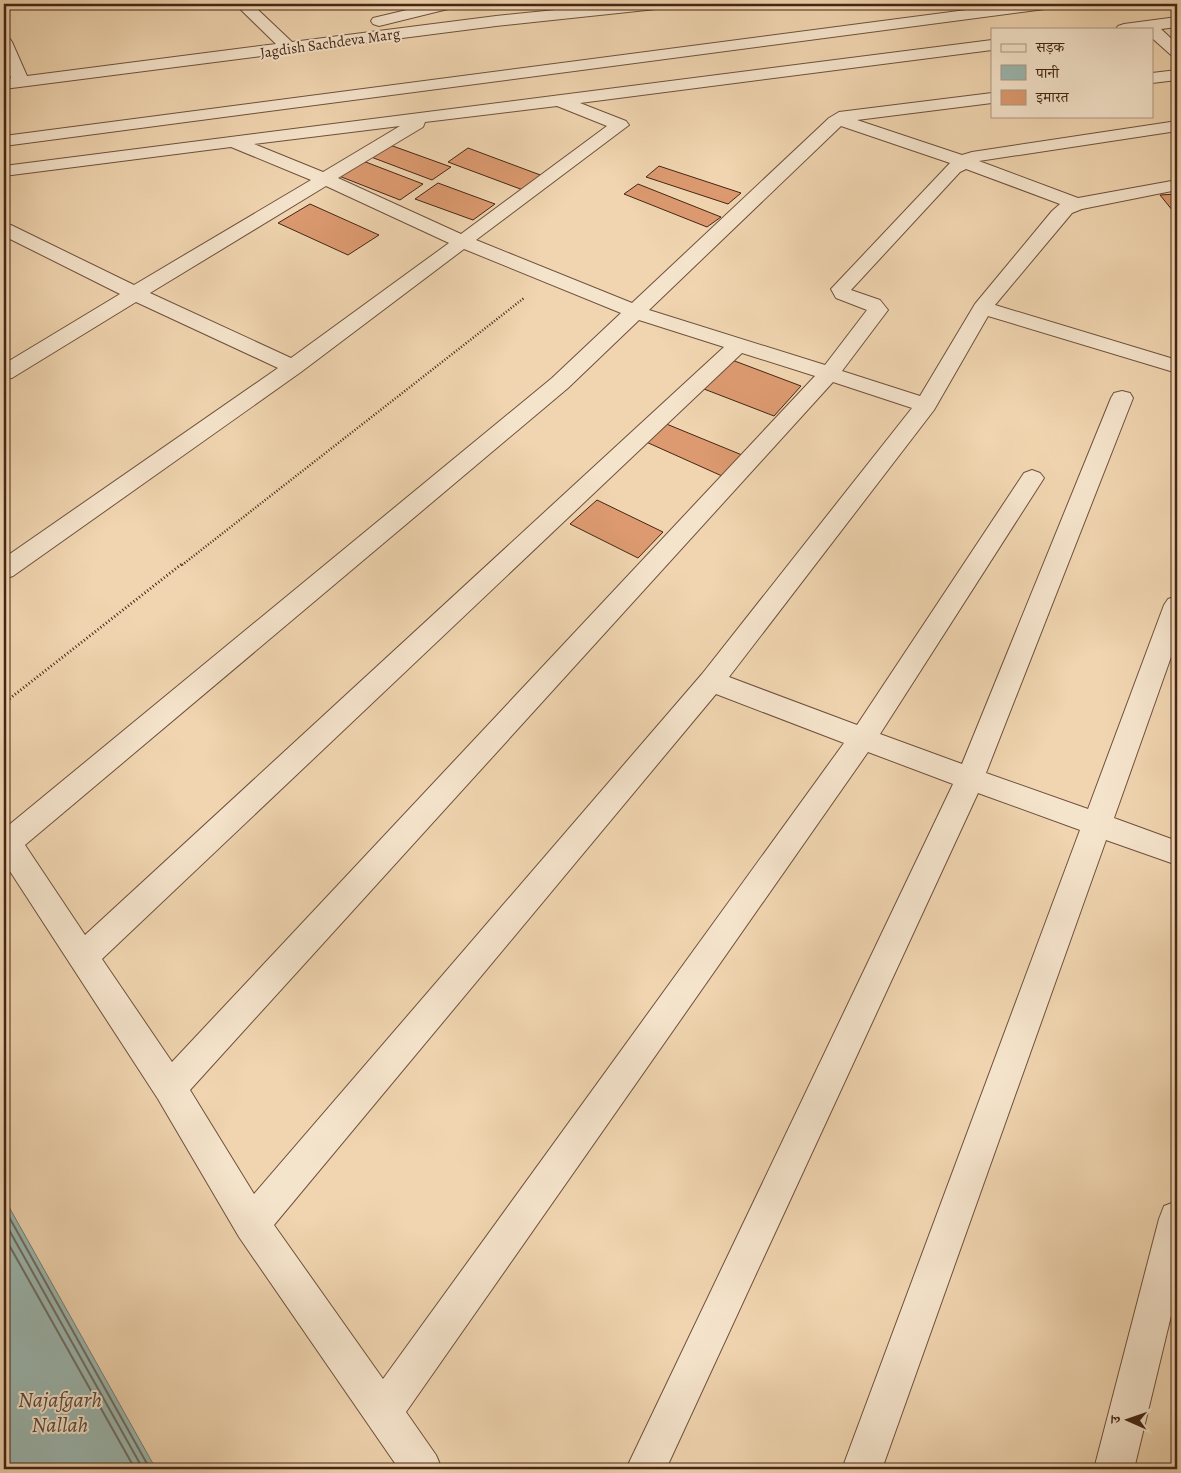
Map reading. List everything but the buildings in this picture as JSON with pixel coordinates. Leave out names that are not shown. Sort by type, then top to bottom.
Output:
[{"type":"street","points":[[4,6],[8,4]]},
{"type":"street","points":[[244,4],[285,44]]},
{"type":"street","points":[[243,54],[451,4]]},
{"type":"street","name":"Jagdish Sachdeva Marg","points":[[4,84],[496,21],[656,4]]},
{"type":"street","points":[[4,141],[1045,4]]},
{"type":"street","points":[[1132,28],[1177,22]]},
{"type":"street","points":[[1154,31],[1177,52]]},
{"type":"street","points":[[4,42],[21,82]]},
{"type":"street","points":[[4,171],[991,45]]},
{"type":"street","points":[[1154,78],[1177,75]]},
{"type":"street","points":[[422,1469],[252,1224],[170,1088],[5,841],[560,383],[839,119],[845,116],[991,98]]},
{"type":"street","points":[[4,570],[293,367],[620,125],[559,100]]},
{"type":"street","points":[[4,373],[426,117]]},
{"type":"street","points":[[839,119],[962,161],[1077,204]]},
{"type":"street","points":[[170,1088],[830,373],[878,310],[873,304],[843,294],[841,289],[954,168],[962,161],[972,157],[1177,126]]},
{"type":"street","points":[[232,142],[324,178],[461,241],[636,312],[926,405]]},
{"type":"street","points":[[252,1224],[711,681],[926,405],[982,308],[1059,215],[1065,209],[1077,204],[1177,185]]},
{"type":"street","points":[[4,229],[136,294],[293,367]]},
{"type":"street","points":[[982,308],[1177,366]]},
{"type":"street","points":[[83,957],[738,344]]},
{"type":"street","points":[[646,1469],[970,778],[1122,398]]},
{"type":"street","points":[[382,1413],[864,738],[1032,478]]},
{"type":"street","points":[[862,1469],[1177,605]]},
{"type":"street","points":[[711,681],[1177,853]]},
{"type":"street","points":[[1114,1469],[1177,1219]]},
{"type":"path","points":[[4,703],[550,277]]},
{"type":"water","name":"Najafgarh Nallah","points":[[4,1198],[156,1469],[4,1469]]}]
